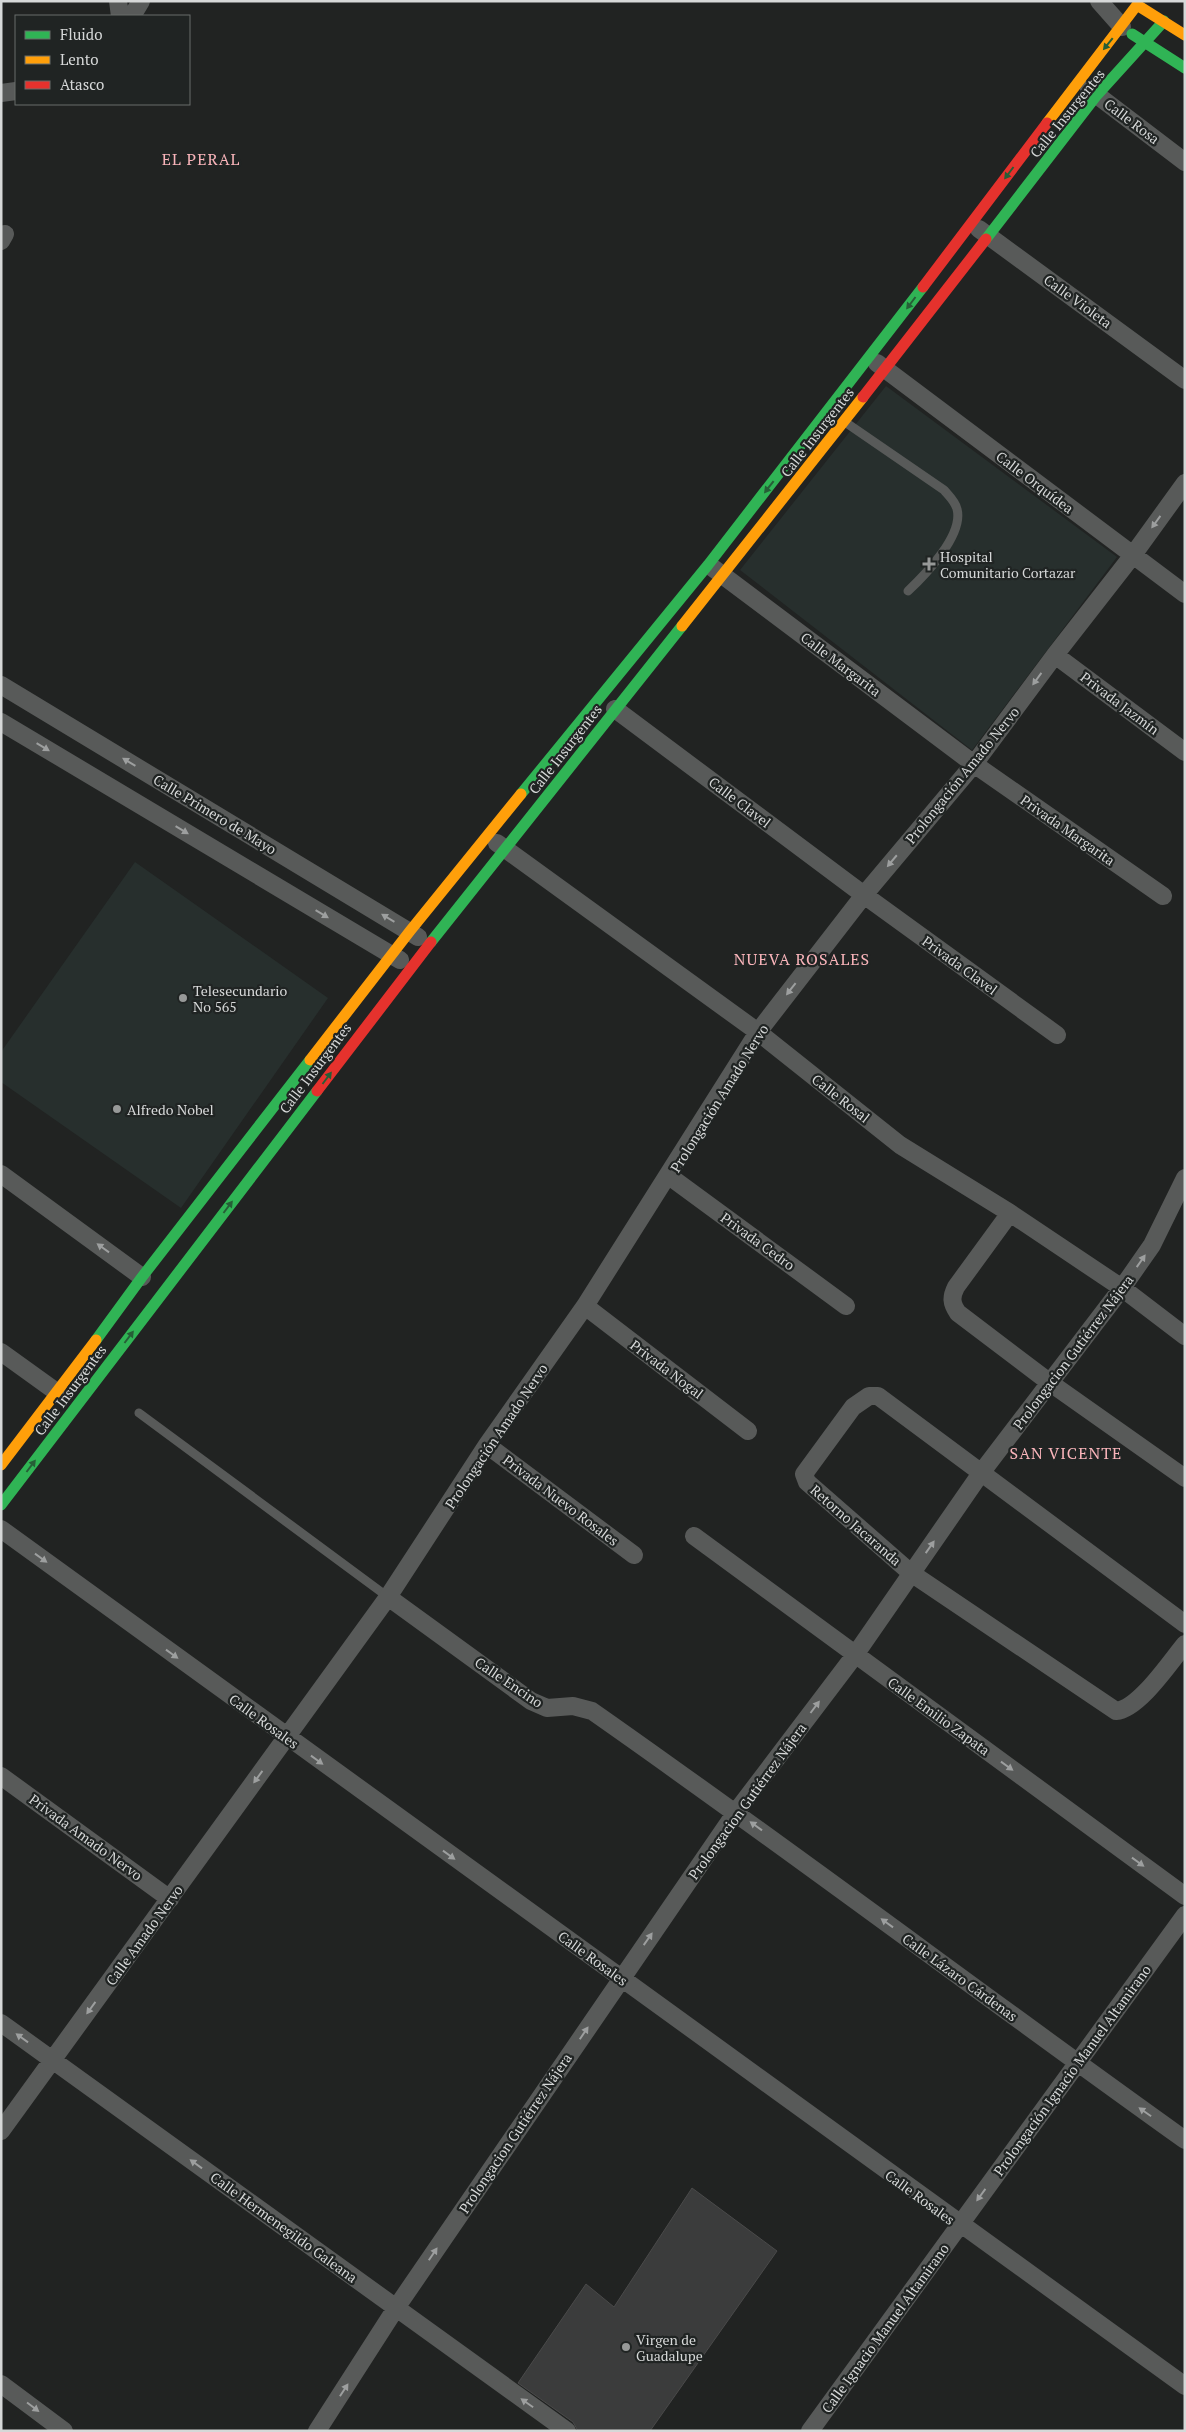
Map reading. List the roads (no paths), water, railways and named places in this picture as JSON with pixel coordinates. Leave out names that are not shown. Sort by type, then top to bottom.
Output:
[{"type":"main road","name":"Calle Insurgentes","points":[[1,1465],[58,1392],[142,1277],[410,931],[708,564],[869,358],[1122,27],[1132,2]]},
{"type":"main road","points":[[1132,2],[1178,27]]},
{"type":"main road","points":[[1122,27],[1185,68]]},
{"type":"main road","name":"Calle Insurgentes","points":[[1,1505],[411,967],[845,422],[1097,95],[1145,43],[1178,27]]},
{"type":"street","points":[[118,1],[120,15]]},
{"type":"street","points":[[133,15],[141,1]]},
{"type":"street","points":[[1098,1],[1122,27]]},
{"type":"street","points":[[1162,53],[1178,27]]},
{"type":"street","name":"Calle Rosa","points":[[1079,81],[1185,162]]},
{"type":"street","points":[[1,93],[15,91]]},
{"type":"street","name":"Calle Violeta","points":[[971,223],[1185,380]]},
{"type":"street","name":"Calle Orquídea","points":[[869,358],[1185,594]]},
{"type":"street","name":"Prolongación Amado Nervo","points":[[286,1737],[388,1596],[487,1445],[585,1306],[669,1176],[758,1032],[864,895],[974,764],[1055,655],[1133,555],[1185,483]]},
{"type":"street","name":"Calle Margarita","points":[[708,564],[974,764]]},
{"type":"street","name":"Privada Jazmín","points":[[1055,655],[1185,752]]},
{"type":"street","name":"Calle Primero de Mayo","points":[[1,686],[429,944]]},
{"type":"street","name":"Calle Clavel","points":[[615,710],[864,895]]},
{"type":"street","points":[[1,722],[411,967]]},
{"type":"street","name":"Privada Margarita","points":[[974,764],[1163,896]]},
{"type":"street","name":"Calle Rosal","points":[[487,836],[758,1032],[900,1145],[1010,1213],[1122,1288],[1185,1336]]},
{"type":"street","name":"Privada Clavel","points":[[864,895],[1057,1035]]},
{"type":"street","points":[[1,1174],[142,1277]]},
{"type":"street","name":"Privada Cedro","points":[[669,1176],[846,1306]]},
{"type":"street","name":"Prolongacion Gutiérrez Nájera","points":[[317,2431],[396,2308],[736,1812],[855,1654],[981,1473],[1122,1288],[1152,1245],[1185,1178]]},
{"type":"street","points":[[1010,1213],[956,1287],[952,1297],[953,1306],[958,1312],[1049,1382],[1185,1478]]},
{"type":"street","name":"Privada Nogal","points":[[585,1306],[748,1431]]},
{"type":"street","points":[[1,1352],[58,1392]]},
{"type":"street","name":"Retorno Jacaranda","points":[[1185,1624],[981,1473],[885,1398],[869,1396],[853,1407],[806,1468],[804,1474],[807,1482],[911,1573],[1116,1710],[1122,1710],[1135,1703],[1185,1644]]},
{"type":"street","name":"Privada Nuevo Rosales","points":[[487,1445],[634,1555]]},
{"type":"street","name":"Calle Rosales","points":[[1,1529],[620,1979],[1185,2386]]},
{"type":"street","name":"Calle Emilio Zapata","points":[[694,1536],[1185,1896]]},
{"type":"street","name":"Calle Encino","points":[[388,1596],[531,1700],[547,1708],[573,1706],[592,1711],[736,1812]]},
{"type":"street","name":"Calle Amado Nervo","points":[[1,2131],[286,1737]]},
{"type":"street","name":"Privada Amado Nervo","points":[[1,1776],[170,1899]]},
{"type":"street","name":"Calle Lázaro Cárdenas","points":[[736,1812],[1076,2063],[1185,2140]]},
{"type":"street","name":"Prolongación Ignacio Manuel Altamirano","points":[[960,2225],[1185,1915]]},
{"type":"street","name":"Calle Hermenegildo Galeana","points":[[1,2023],[567,2431]]},
{"type":"street","name":"Calle Ignacio Manuel Altamirano","points":[[817,2428],[960,2225]]},
{"type":"street","points":[[1,2384],[64,2431]]},
{"type":"lane","points":[[845,422],[944,490],[954,502],[958,511],[957,520],[947,546],[933,566],[908,591]]},
{"type":"lane","points":[[139,1413],[388,1596]]},
{"type":"place","name":"Hospital Comunitario Cortazar","points":[[929,564]]},
{"type":"place","name":"Telesecundario No 565","points":[[183,998]]},
{"type":"place","name":"Alfredo Nobel","points":[[117,1109]]},
{"type":"place","name":"Virgen de Guadalupe","points":[[626,2347]]},
{"type":"district","name":"EL PERAL","points":[[201,159]]},
{"type":"district","name":"NUEVA ROSALES","points":[[802,959]]},
{"type":"district","name":"SAN VICENTE","points":[[1066,1453]]}]
